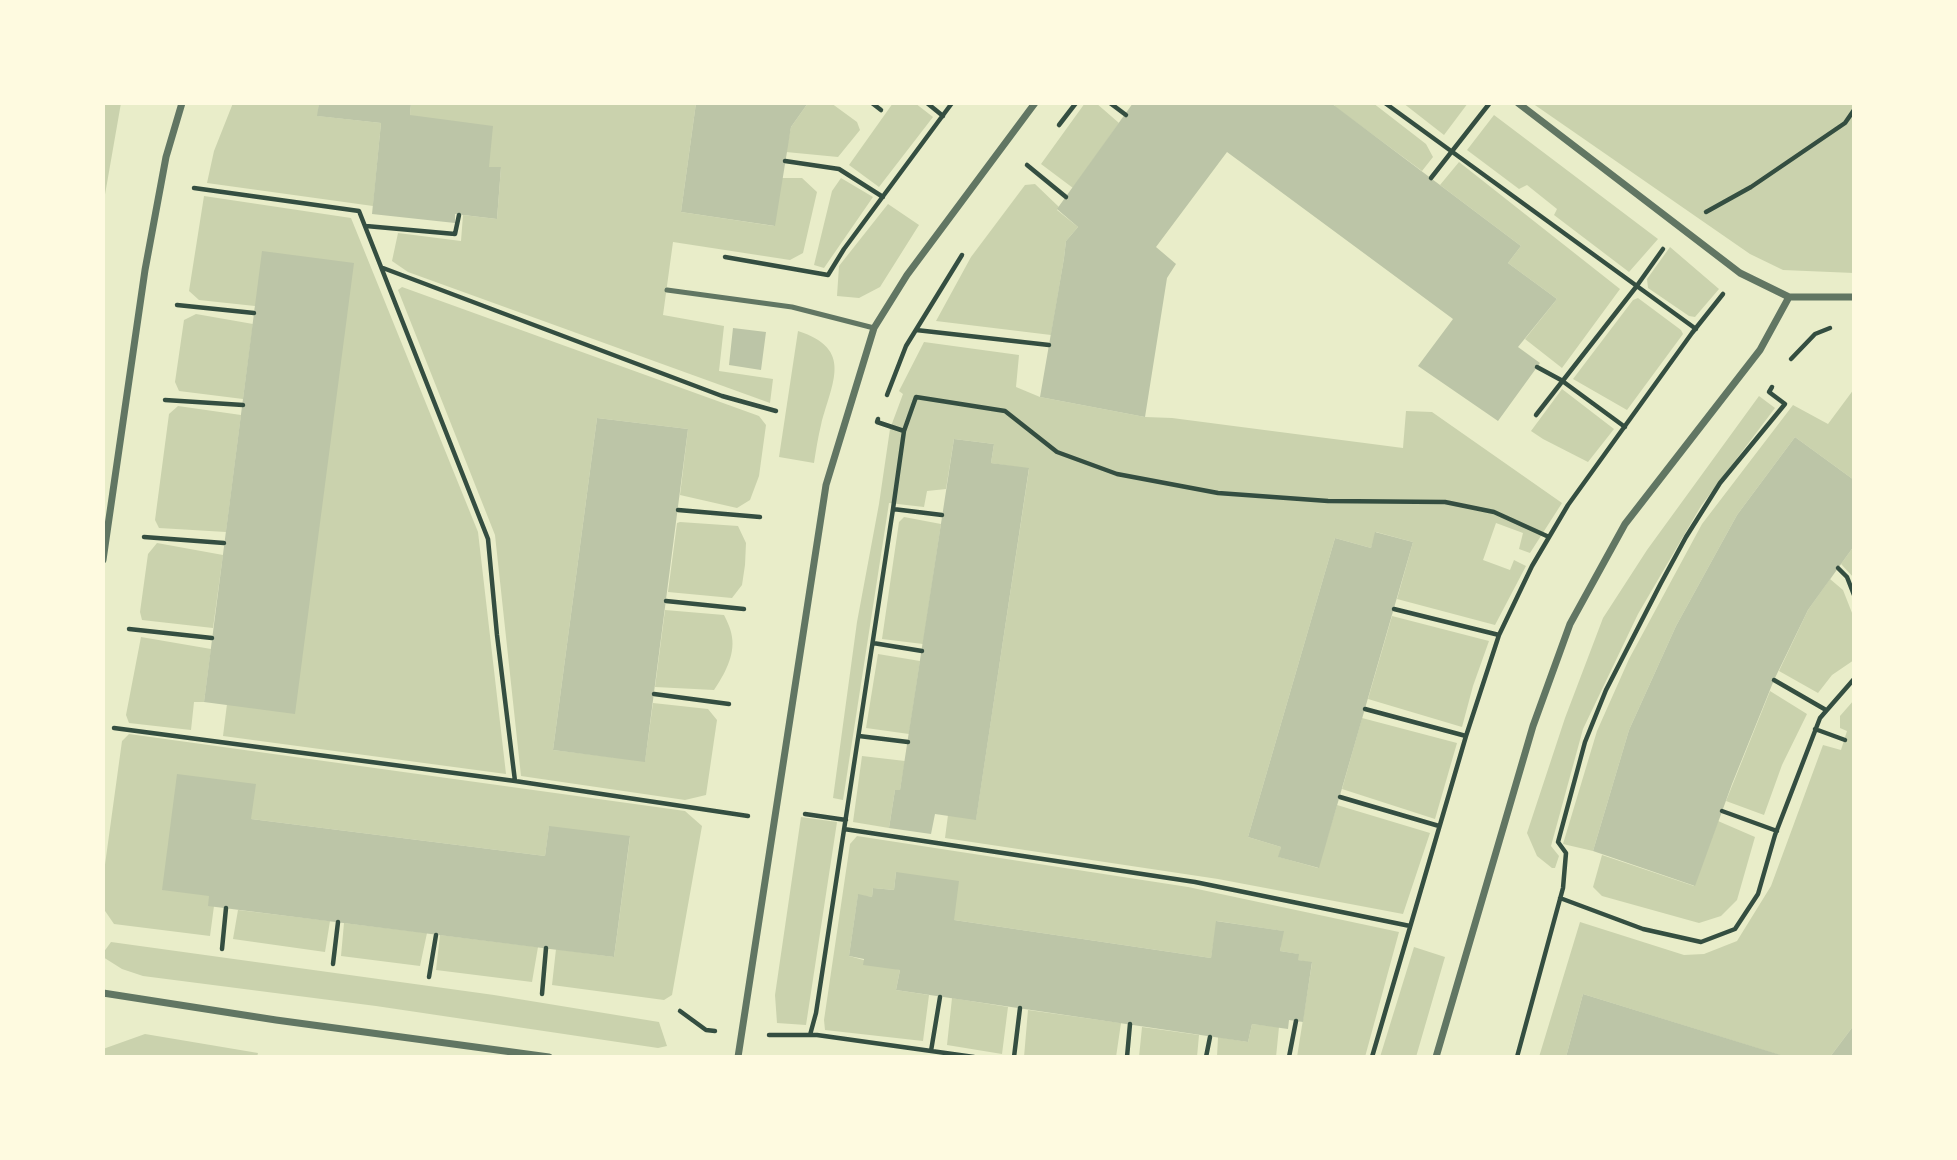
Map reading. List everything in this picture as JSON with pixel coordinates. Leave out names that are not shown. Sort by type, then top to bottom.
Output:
[{"type":"street","points":[[103,560],[145,270],[166,157],[182,103]]},
{"type":"street","points":[[738,1057],[826,485],[874,327],[907,275],[1035,103]]},
{"type":"street","points":[[1518,103],[1740,273],[1789,297],[1854,298]]},
{"type":"street","points":[[1436,1057],[1533,726],[1570,624],[1625,524],[1760,350],[1789,297]]},
{"type":"street","points":[[103,993],[276,1020],[549,1057]]},
{"type":"lane","points":[[667,290],[792,307],[874,327]]},
{"type":"path","points":[[872,103],[881,110]]},
{"type":"path","points":[[927,103],[943,116]]},
{"type":"path","points":[[725,257],[828,275],[844,249],[952,103]]},
{"type":"path","points":[[1051,134],[1076,103]]},
{"type":"path","points":[[1110,103],[1125,115]]},
{"type":"path","points":[[1385,103],[1696,329]]},
{"type":"path","points":[[1431,178],[1489,103]]},
{"type":"path","points":[[1536,415],[1679,228],[1751,187],[1845,123],[1854,110]]},
{"type":"path","points":[[785,161],[839,169],[883,197]]},
{"type":"path","points":[[1027,165],[1066,197]]},
{"type":"path","points":[[194,188],[359,211],[488,539],[515,781]]},
{"type":"path","points":[[366,226],[455,234],[459,215]]},
{"type":"path","points":[[887,397],[906,346],[964,252]]},
{"type":"path","points":[[383,268],[722,396],[776,411]]},
{"type":"path","points":[[1372,1057],[1466,736],[1499,635],[1532,566],[1568,505],[1740,273]]},
{"type":"path","points":[[177,305],[254,313]]},
{"type":"path","points":[[1787,363],[1815,334],[1836,324]]},
{"type":"path","points":[[916,330],[1049,345]]},
{"type":"path","points":[[1537,367],[1562,380],[1625,427]]},
{"type":"path","points":[[1517,1057],[1560,898],[1566,853],[1558,842],[1584,742],[1612,678],[1686,537],[1720,483],[1785,404],[1769,392],[1775,382]]},
{"type":"path","points":[[810,1035],[816,1013],[904,431],[916,397],[1004,411],[1057,452],[1117,474],[1218,493],[1328,501],[1445,502],[1494,512],[1549,537]]},
{"type":"path","points":[[164,400],[243,405]]},
{"type":"path","points":[[882,409],[877,422],[904,431]]},
{"type":"path","points":[[893,509],[942,515]]},
{"type":"path","points":[[678,510],[761,517]]},
{"type":"path","points":[[144,537],[224,543]]},
{"type":"path","points":[[1838,568],[1847,578],[1854,595]]},
{"type":"path","points":[[666,601],[744,608]]},
{"type":"path","points":[[1394,609],[1499,635]]},
{"type":"path","points":[[129,629],[212,638]]},
{"type":"path","points":[[873,643],[922,650]]},
{"type":"path","points":[[1560,898],[1643,929],[1701,942],[1735,929],[1758,894],[1777,831],[1820,718],[1854,679]]},
{"type":"path","points":[[1774,680],[1826,710]]},
{"type":"path","points":[[654,694],[729,704]]},
{"type":"path","points":[[1365,709],[1466,736]]},
{"type":"path","points":[[114,728],[515,781],[713,811]]},
{"type":"path","points":[[1815,729],[1845,740]]},
{"type":"path","points":[[859,736],[908,742]]},
{"type":"path","points":[[1340,797],[1440,826]]},
{"type":"path","points":[[776,809],[846,820]]},
{"type":"path","points":[[1722,811],[1777,831]]},
{"type":"path","points":[[844,829],[1195,882],[1410,926]]},
{"type":"path","points":[[222,949],[226,908]]},
{"type":"path","points":[[333,964],[338,922]]},
{"type":"path","points":[[429,977],[436,935]]},
{"type":"path","points":[[542,994],[546,948]]},
{"type":"path","points":[[931,1051],[940,997]]},
{"type":"path","points":[[1014,1057],[1020,1008]]},
{"type":"path","points":[[680,1011],[706,1030],[741,1035],[810,1035],[974,1057]]},
{"type":"path","points":[[1289,1057],[1296,1021]]},
{"type":"path","points":[[1127,1057],[1130,1024]]},
{"type":"path","points":[[1206,1057],[1210,1037]]},
{"type":"green space","points":[[103,103],[121,103],[103,206]]},
{"type":"green space","points":[[233,103],[319,103],[318,116],[381,123],[373,206],[207,183],[214,151]]},
{"type":"green space","points":[[411,103],[696,103],[681,212],[774,226],[782,178],[802,178],[817,192],[803,253],[790,260],[673,242],[663,315],[724,326],[719,371],[773,379],[770,403],[408,272],[392,261],[398,233],[461,241],[463,215],[497,219],[501,167],[489,167],[410,115]]},
{"type":"green space","points":[[808,103],[831,103],[857,122],[860,130],[838,157],[786,152],[791,127]]},
{"type":"green space","points":[[893,103],[915,103],[933,117],[879,187],[849,165]]},
{"type":"green space","points":[[1085,103],[1096,103],[1119,123],[1073,188],[1041,164]]},
{"type":"green space","points":[[1336,103],[1373,103],[1426,144],[1433,157],[1422,171],[1334,106]]},
{"type":"green space","points":[[1403,103],[1468,103],[1444,135]]},
{"type":"green space","points":[[1532,103],[1854,103],[1854,273],[1783,270],[1750,254]]},
{"type":"green space","points":[[1494,115],[1658,239],[1629,272],[1554,215],[1557,209],[1527,185],[1519,189],[1467,150]]},
{"type":"green space","points":[[1459,162],[1620,289],[1562,368],[1525,339],[1557,299],[1508,263],[1521,246],[1440,185]]},
{"type":"green space","points":[[841,178],[873,197],[824,268],[814,265],[832,191]]},
{"type":"green space","points":[[1035,184],[1059,207],[1057,210],[1078,227],[1066,241],[1051,335],[936,321],[971,257],[1025,185]]},
{"type":"green space","points":[[204,196],[351,218],[478,532],[506,774],[223,736],[255,306],[199,300],[189,291]]},
{"type":"green space","points":[[888,204],[919,225],[880,287],[859,298],[837,296],[839,266]]},
{"type":"green space","points":[[1670,247],[1719,289],[1695,317],[1689,316],[1648,288],[1647,279]]},
{"type":"green space","points":[[402,287],[759,416],[766,425],[759,476],[750,500],[737,508],[680,495],[688,429],[597,418],[553,750],[645,761],[653,703],[708,709],[717,720],[706,795],[685,800],[521,776],[495,535],[398,290]]},
{"type":"green space","points":[[1638,298],[1683,334],[1627,410],[1573,379],[1633,300]]},
{"type":"green space","points":[[196,314],[253,324],[243,399],[179,391],[175,382],[184,320]]},
{"type":"green space","points":[[798,331],[816,338],[827,347],[833,357],[835,369],[814,463],[779,457]]},
{"type":"green space","points":[[924,342],[1019,355],[1016,387],[1040,397],[1145,417],[1172,418],[1403,448],[1406,411],[1432,412],[1562,503],[1530,553],[1519,549],[1523,533],[1496,523],[1483,560],[1510,570],[1514,560],[1526,566],[1495,625],[1397,599],[1413,542],[1376,532],[1371,548],[1335,538],[1248,837],[1281,847],[1279,857],[1318,868],[1337,805],[1430,833],[1403,914],[1218,879],[945,838],[948,815],[976,819],[1029,469],[991,463],[994,444],[954,439],[946,489],[927,491],[924,507],[889,503],[843,800],[833,798],[857,622],[890,429],[903,394],[899,391]]},
{"type":"green space","points":[[1562,389],[1614,429],[1588,462],[1531,431]]},
{"type":"green space","points":[[1854,389],[1854,480],[1795,437],[1737,515],[1676,626],[1629,730],[1593,851],[1563,844],[1597,731],[1629,659],[1702,524],[1793,405],[1828,424]]},
{"type":"green space","points":[[1759,396],[1775,408],[1701,506],[1638,614],[1583,729],[1551,846],[1559,856],[1555,868],[1552,868],[1537,856],[1527,833],[1565,718],[1603,618],[1647,550]]},
{"type":"green space","points":[[178,406],[241,415],[226,532],[159,528],[155,520],[169,414]]},
{"type":"green space","points":[[904,517],[941,524],[923,644],[882,639],[899,522]]},
{"type":"green space","points":[[677,523],[738,526],[746,543],[745,565],[742,585],[732,598],[668,592]]},
{"type":"green space","points":[[157,543],[223,555],[213,628],[142,620],[140,612],[148,554]]},
{"type":"green space","points":[[1854,546],[1854,578],[1841,564]]},
{"type":"green space","points":[[1830,579],[1843,590],[1854,618],[1854,660],[1832,675],[1818,693],[1779,671],[1808,610]]},
{"type":"green space","points":[[665,610],[724,615],[731,634],[732,651],[725,672],[714,690],[655,687]]},
{"type":"green space","points":[[1392,616],[1489,641],[1462,727],[1368,699]]},
{"type":"green space","points":[[141,637],[211,649],[204,702],[194,702],[191,730],[129,723],[126,715]]},
{"type":"green space","points":[[878,654],[920,661],[909,734],[866,728]]},
{"type":"green space","points":[[1770,691],[1807,714],[1782,765],[1764,815],[1726,801]]},
{"type":"green space","points":[[1854,700],[1854,1025],[1830,1057],[1786,1057],[1583,994],[1566,1057],[1539,1057],[1580,922],[1684,955],[1704,954],[1737,941],[1771,886],[1823,745],[1841,750],[1847,731],[1840,728],[1840,716]]},
{"type":"green space","points":[[1362,718],[1457,743],[1435,819],[1342,789]]},
{"type":"green space","points":[[129,734],[685,811],[702,826],[672,995],[664,1000],[552,985],[556,949],[614,957],[630,837],[549,827],[545,856],[251,819],[209,896],[214,906],[210,936],[114,924],[103,908],[103,879],[122,741]]},
{"type":"green space","points":[[862,756],[905,761],[900,790],[895,790],[889,828],[853,822]]},
{"type":"green space","points":[[801,817],[837,822],[806,1025],[777,1023],[775,995]]},
{"type":"green space","points":[[1718,821],[1755,837],[1737,900],[1721,916],[1699,923],[1602,896],[1593,887],[1602,855],[1694,886]]},
{"type":"green space","points":[[857,836],[1188,887],[1399,932],[1365,1057],[1297,1057],[1312,963],[1298,960],[1298,954],[1280,951],[1283,931],[1217,921],[1211,958],[954,920],[896,872],[894,890],[873,888],[872,897],[858,895],[849,956],[900,970],[896,990],[929,995],[923,1041],[825,1030],[824,1020],[850,844]]},
{"type":"green space","points":[[238,910],[330,921],[325,952],[233,939]]},
{"type":"green space","points":[[344,923],[427,933],[420,966],[341,956]]},
{"type":"green space","points":[[440,935],[538,947],[532,982],[436,970]]},
{"type":"green space","points":[[111,942],[494,995],[659,1022],[667,1046],[658,1048],[376,1006],[143,976],[122,969],[103,957]]},
{"type":"green space","points":[[1414,947],[1445,957],[1416,1057],[1380,1057]]},
{"type":"green space","points":[[952,998],[1008,1007],[1002,1054],[947,1045]]},
{"type":"green space","points":[[1028,1010],[1121,1023],[1116,1057],[1024,1057]]},
{"type":"green space","points":[[1252,1024],[1279,1027],[1276,1057],[1217,1057],[1218,1037],[1248,1042]]},
{"type":"green space","points":[[1142,1027],[1199,1035],[1197,1057],[1139,1057]]},
{"type":"green space","points":[[145,1034],[258,1053],[257,1057],[103,1057],[103,1049]]},
{"type":"building","points":[[319,103],[411,103],[410,115],[493,126],[489,167],[501,167],[497,219],[455,214],[455,223],[372,214],[381,123],[317,116]]},
{"type":"building","points":[[696,103],[808,103],[791,127],[775,226],[681,212]]},
{"type":"building","points":[[1133,103],[1331,103],[1521,246],[1508,263],[1557,299],[1518,347],[1540,363],[1498,421],[1418,366],[1453,319],[1227,152],[1156,247],[1176,264],[1167,278],[1145,417],[1040,397],[1066,241],[1078,227],[1057,209]]},
{"type":"building","points":[[262,251],[354,263],[295,714],[204,702]]},
{"type":"building","points":[[733,328],[766,332],[761,370],[729,365]]},
{"type":"building","points":[[597,418],[688,429],[645,762],[553,750]]},
{"type":"building","points":[[1795,437],[1854,480],[1854,546],[1808,610],[1774,680],[1695,886],[1593,851],[1629,730],[1676,626],[1737,515]]},
{"type":"building","points":[[954,439],[994,444],[991,463],[1029,468],[976,820],[935,814],[931,834],[889,828],[895,790],[900,790]]},
{"type":"building","points":[[1375,532],[1413,542],[1319,868],[1278,857],[1281,847],[1248,837],[1335,538],[1371,548]]},
{"type":"building","points":[[177,774],[256,784],[251,819],[545,856],[549,826],[630,836],[614,957],[208,906],[209,896],[162,890]]},
{"type":"building","points":[[896,872],[959,881],[954,920],[1211,958],[1216,921],[1284,931],[1280,951],[1299,954],[1298,960],[1312,962],[1303,1022],[1289,1020],[1288,1029],[1252,1024],[1248,1042],[896,990],[900,970],[863,965],[864,959],[849,956],[858,894],[872,897],[873,888],[894,890]]},
{"type":"building","points":[[1583,994],[1784,1056],[1784,1057],[1566,1057]]},
{"type":"building","points":[[1854,1025],[1854,1057],[1830,1057]]}]
